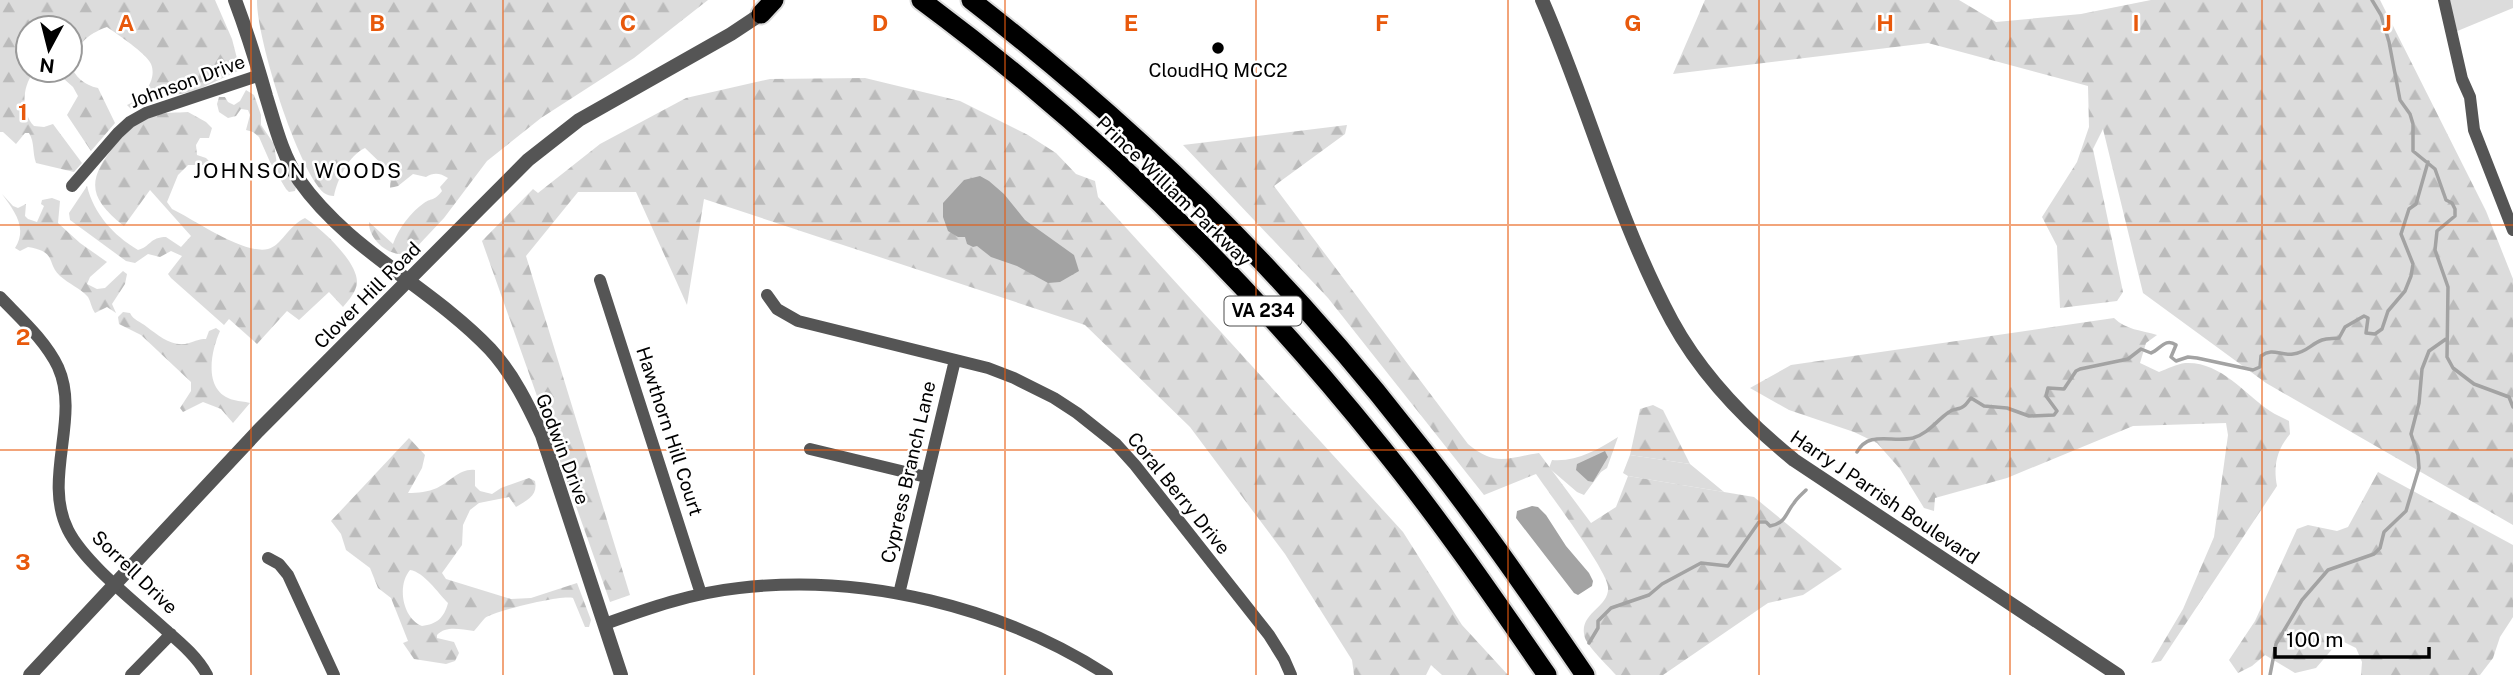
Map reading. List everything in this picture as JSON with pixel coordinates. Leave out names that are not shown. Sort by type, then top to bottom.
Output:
[{"type":"highway","name":"Prince William Parkway","points":[[921,0],[1004,65],[1069,121],[1165,210],[1288,338],[1382,448],[1471,564],[1547,675]]},
{"type":"highway","name":"Prince William Parkway","points":[[971,0],[1130,134],[1226,226],[1326,333],[1410,433],[1480,523],[1585,675]]},
{"type":"street","name":"Godwin Drive","points":[[235,0],[280,142],[299,180],[336,223],[447,310],[491,350],[529,406],[542,435],[621,675]]},
{"type":"street","name":"Harry J Parrish Boulevard","points":[[1542,0],[1638,248],[1672,321],[1721,391],[1747,420],[1794,460],[2118,675]]},
{"type":"street","points":[[2444,0],[2462,79],[2470,97],[2474,130],[2513,230]]},
{"type":"street","name":"Clover Hill Road","points":[[30,675],[258,431],[553,139],[610,101],[731,34],[771,5]]},
{"type":"street","name":"Johnson Drive","points":[[72,186],[130,122],[146,113],[260,75]]},
{"type":"street","name":"Hawthorn Hill Court","points":[[600,280],[701,594]]},
{"type":"street","name":"Coral Berry Drive","points":[[767,295],[777,309],[798,321],[988,368],[1034,387],[1077,413],[1116,444],[1135,465],[1269,635],[1291,675]]},
{"type":"street","name":"Sorrell Drive","points":[[0,297],[37,336],[58,367],[65,405],[59,476],[63,519],[72,537],[114,583],[192,654],[207,675]]},
{"type":"street","name":"Cypress Branch Lane","points":[[899,594],[954,359]]},
{"type":"street","points":[[810,449],[926,477]]},
{"type":"street","points":[[268,558],[279,564],[288,575],[334,675]]},
{"type":"street","points":[[605,624],[651,607],[737,588],[804,584],[854,587],[899,594],[963,610],[1069,653],[1107,675]]},
{"type":"street","points":[[131,675],[171,634]]},
{"type":"green space","points":[[0,0],[215,0],[232,39],[240,70],[195,91],[154,99],[131,109],[127,105],[147,89],[153,70],[148,60],[131,44],[107,27],[84,41],[84,14],[14,14],[14,84],[28,84],[24,100],[27,114],[34,126],[53,124],[82,163],[74,172],[36,163],[29,133],[25,133],[16,144],[0,132]]},
{"type":"green space","points":[[257,0],[708,0],[634,58],[541,118],[487,161],[444,218],[412,252],[397,254],[377,242],[369,222],[393,244],[410,216],[442,191],[440,187],[448,178],[437,174],[426,177],[413,174],[398,186],[390,188],[391,173],[365,148],[354,156],[345,169],[334,196],[324,193],[302,158],[280,101],[263,42]]},
{"type":"green space","points":[[1705,0],[1959,0],[1996,22],[2081,14],[2151,0],[2380,0],[2486,211],[2513,279],[2513,525],[2266,383],[2143,293],[2103,129],[2093,149],[2123,292],[2117,301],[2060,308],[2057,246],[2042,217],[2077,162],[2089,127],[2088,86],[1928,43],[1673,74]]},
{"type":"green space","points":[[2450,0],[2513,0],[2513,8],[2455,32]]},
{"type":"green space","points":[[865,78],[960,101],[1028,135],[1056,153],[1076,174],[1095,181],[1098,197],[1403,532],[1462,625],[1508,675],[1442,675],[1431,665],[1426,675],[1354,675],[1352,660],[1285,554],[1190,427],[1085,325],[704,199],[687,305],[636,192],[578,192],[526,256],[630,595],[610,602],[482,241],[533,189],[538,193],[600,144],[686,98],[770,79]]},
{"type":"green space","points":[[84,82],[98,88],[115,123],[91,151],[67,115],[78,96],[70,84]]},
{"type":"green space","points":[[246,90],[254,95],[261,115],[261,125],[274,144],[277,165],[287,170],[296,187],[295,191],[289,192],[286,189],[259,137],[246,130],[250,115],[248,110],[241,109],[236,116],[228,118],[219,112],[219,97],[225,97],[234,105],[240,101]]},
{"type":"green space","points":[[188,112],[212,128],[209,138],[200,138],[196,145],[197,155],[211,163],[188,165],[178,175],[167,202],[172,209],[233,242],[258,249],[273,247],[294,225],[305,218],[338,247],[356,275],[355,290],[343,307],[329,292],[299,320],[287,311],[257,344],[229,319],[224,325],[171,278],[168,274],[182,256],[171,251],[160,257],[148,254],[135,263],[126,261],[70,220],[69,213],[87,186],[94,206],[106,223],[120,238],[138,250],[166,237],[181,247],[191,236],[150,190],[124,226],[103,206],[95,187],[106,156],[133,127],[155,115]]},
{"type":"green space","points":[[1347,125],[1345,134],[1274,186],[1468,444],[1494,458],[1539,453],[1591,523],[1616,507],[1628,476],[1754,497],[1842,569],[1803,595],[1768,603],[1663,675],[1616,675],[1585,638],[1584,629],[1589,616],[1607,594],[1605,578],[1536,474],[1484,495],[1328,298],[1183,145]]},
{"type":"green space","points":[[2,194],[13,206],[18,208],[26,204],[25,216],[37,222],[44,206],[41,204],[42,200],[52,198],[60,201],[58,223],[107,262],[90,277],[87,284],[97,289],[105,288],[123,271],[127,274],[125,284],[112,304],[116,313],[107,307],[95,313],[88,297],[60,276],[44,252],[28,247],[20,251],[15,248],[19,240],[20,226]]},
{"type":"green space","points":[[123,312],[130,313],[161,337],[177,344],[206,339],[209,331],[216,328],[220,331],[212,360],[213,380],[224,396],[250,403],[233,423],[221,409],[203,402],[183,412],[180,408],[191,391],[191,382],[141,335],[119,324],[118,317]]},
{"type":"green space","points":[[2114,318],[2129,327],[2157,335],[2146,343],[2140,363],[2159,372],[2185,363],[2209,367],[2231,380],[2270,411],[2289,421],[2290,434],[2279,452],[2276,465],[2277,486],[2161,661],[2151,663],[2183,609],[2214,537],[2228,435],[2226,423],[2133,426],[2007,478],[1935,498],[1934,511],[1924,508],[1900,469],[1877,443],[1854,432],[1789,410],[1750,388],[1791,365]]},
{"type":"green space","points":[[1653,405],[1663,410],[1690,464],[1630,455],[1640,409]]},
{"type":"green space","points":[[1618,437],[1607,468],[1584,495],[1549,468],[1552,460],[1578,457]]},
{"type":"green space","points":[[409,438],[425,455],[422,468],[408,493],[434,489],[470,470],[475,470],[475,486],[480,491],[492,494],[529,478],[535,481],[535,490],[516,507],[509,497],[479,503],[470,510],[463,525],[462,545],[442,573],[446,579],[511,599],[531,598],[577,583],[591,620],[589,627],[585,627],[573,598],[543,601],[491,615],[474,631],[454,629],[441,632],[437,638],[454,642],[459,653],[455,661],[446,664],[414,659],[403,643],[408,641],[391,598],[378,588],[370,568],[346,550],[341,534],[331,521]],"holes":[[[410,570],[426,579],[448,603],[444,613],[432,624],[422,626],[415,622],[406,609],[404,584]]]},
{"type":"green space","points":[[1630,455],[1690,464],[1724,492],[1628,476],[1623,473]]},
{"type":"green space","points":[[2378,472],[2513,545],[2513,617],[2500,637],[2493,658],[2480,675],[2361,675],[2362,662],[2356,648],[2340,640],[2316,668],[2295,673],[2265,655],[2238,673],[2229,660],[2255,621],[2297,529],[2308,525],[2337,531],[2348,527]]},
{"type":"shaded area","points":[[980,176],[1004,194],[1025,220],[1074,255],[1079,271],[1060,282],[1048,283],[1017,266],[991,257],[977,246],[967,244],[965,237],[958,237],[948,231],[943,217],[943,203],[964,180]]},
{"type":"shaded area","points":[[1605,451],[1608,457],[1593,482],[1576,470],[1577,464]]},
{"type":"shaded area","points":[[1532,506],[1538,507],[1546,515],[1566,546],[1589,573],[1592,586],[1578,595],[1516,518],[1517,511]]},
{"type":"waterway","points":[[2372,0],[2381,15],[2389,42],[2400,100],[2410,114],[2413,124],[2413,151],[2435,169],[2446,200],[2452,203],[2455,209],[2455,216],[2437,231],[2435,250],[2448,287],[2447,357],[2453,368],[2474,384],[2509,397],[2513,407]]},
{"type":"waterway","points":[[1857,452],[1862,445],[1874,439],[1919,436],[1971,398],[1984,406],[2007,408],[2029,416],[2054,415],[2057,411],[2046,396],[2048,388],[2064,389],[2080,369],[2128,359],[2141,349],[2151,353],[2169,342],[2176,345],[2171,357],[2176,361],[2188,357],[2197,358],[2253,370],[2260,367],[2261,356],[2265,353],[2298,353],[2322,340],[2339,338],[2345,327],[2364,316],[2368,318],[2366,333],[2375,334],[2382,329],[2388,311],[2405,291],[2411,276],[2413,264],[2401,234],[2409,209],[2416,204],[2428,162]]},
{"type":"waterway","points":[[2270,675],[2276,644],[2302,600],[2328,570],[2374,554],[2380,548],[2384,532],[2406,511],[2419,468],[2411,434],[2419,403],[2422,369],[2429,351],[2446,339]]},
{"type":"waterway","points":[[1589,643],[1598,628],[1598,621],[1611,608],[1649,595],[1662,584],[1701,563],[1728,566],[1759,522],[1766,522],[1770,526],[1779,523],[1806,490]]},
{"type":"place","name":"CloudHQ MCC2","points":[[1218,48]]},
{"type":"district","name":"JOHNSON WOODS","points":[[298,171]]}]
